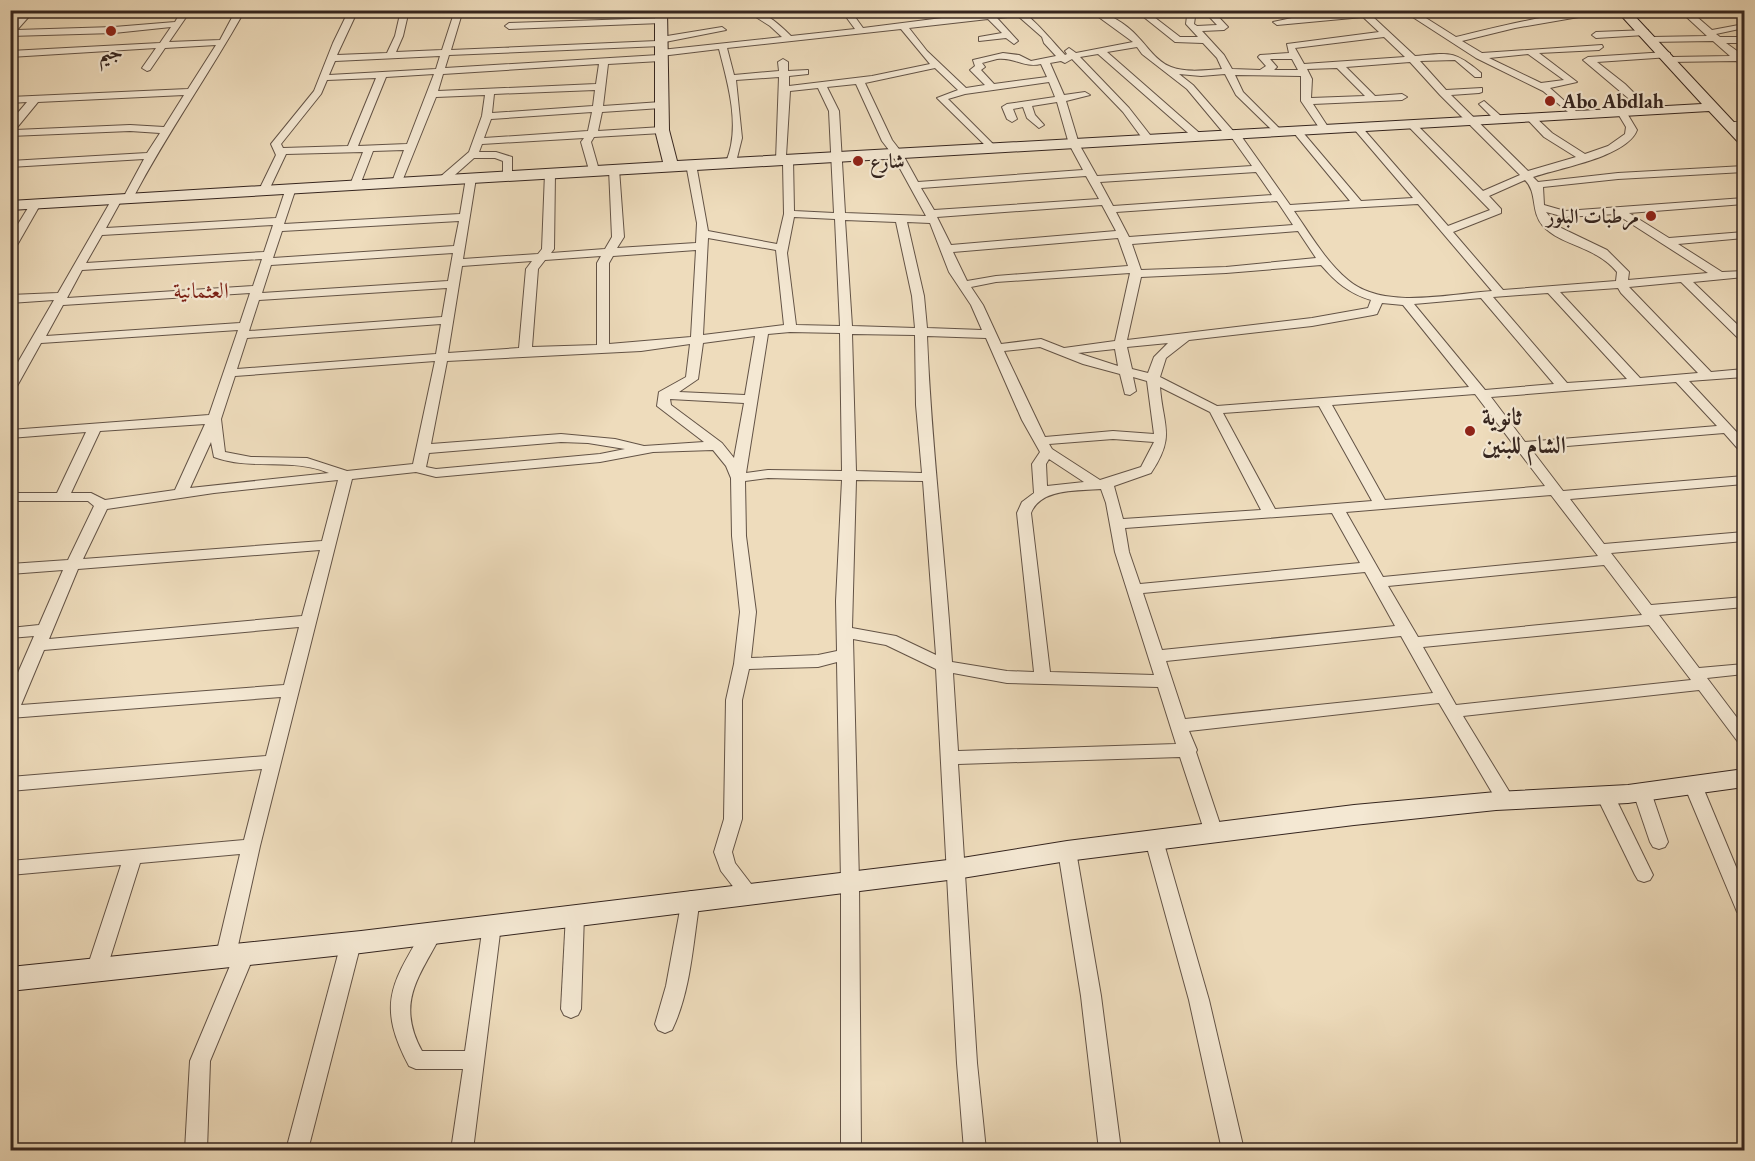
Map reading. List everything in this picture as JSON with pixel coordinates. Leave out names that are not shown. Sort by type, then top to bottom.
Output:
[{"type":"street","points":[[10,13],[57,10]]},
{"type":"street","points":[[147,68],[187,10]]},
{"type":"street","points":[[10,388],[98,232],[165,130],[179,114],[190,92],[224,42],[241,10]]},
{"type":"street","points":[[281,151],[276,144],[318,92],[322,78],[354,10]]},
{"type":"street","points":[[390,56],[399,36],[405,10]]},
{"type":"street","points":[[397,182],[440,72],[459,10]]},
{"type":"street","points":[[749,10],[774,24],[787,37]]},
{"type":"street","points":[[845,10],[860,30]]},
{"type":"street","points":[[508,34],[661,48],[722,45],[903,26],[919,20],[1050,10]]},
{"type":"street","points":[[1093,10],[1139,40],[1203,101],[1259,169],[1324,261],[1344,283],[1377,299],[1405,300],[1744,274]]},
{"type":"street","points":[[1138,10],[1178,40],[1228,35]]},
{"type":"street","points":[[1198,10],[1188,21],[1221,57],[1239,93],[1277,132]]},
{"type":"street","points":[[1194,29],[1224,27],[1207,10]]},
{"type":"street","points":[[1453,40],[1515,25],[1615,10]]},
{"type":"street","points":[[1622,10],[1669,57],[1744,140]]},
{"type":"street","points":[[1683,10],[1743,60]]},
{"type":"street","points":[[1737,10],[1744,14]]},
{"type":"street","points":[[1277,22],[1308,14],[1412,11],[1479,56],[1540,86],[1574,114]]},
{"type":"street","points":[[10,33],[29,12]]},
{"type":"street","points":[[1021,12],[1126,110],[1149,140]]},
{"type":"street","points":[[1362,13],[1411,58],[1536,185],[1542,217],[1560,234],[1596,248],[1617,264],[1623,272],[1622,284],[1638,307],[1708,376]]},
{"type":"street","points":[[331,58],[446,53],[508,34],[661,15],[662,130],[671,165]]},
{"type":"street","points":[[982,39],[1011,38],[989,15]]},
{"type":"street","points":[[10,33],[114,30],[177,24]]},
{"type":"street","points":[[903,26],[936,65],[964,91]]},
{"type":"street","points":[[1714,37],[1744,26]]},
{"type":"street","points":[[322,78],[604,61],[661,48],[722,30]]},
{"type":"street","points":[[1155,34],[1166,32]]},
{"type":"street","points":[[492,68],[508,34]]},
{"type":"street","points":[[1325,130],[1306,101],[1302,90],[1307,79],[1290,46],[1385,34]]},
{"type":"street","points":[[1596,34],[1744,40]]},
{"type":"street","points":[[992,87],[975,70],[980,67],[976,62],[991,56],[1011,54],[1029,63],[1045,62],[1066,55],[1101,52],[1139,40]]},
{"type":"street","points":[[10,54],[224,42]]},
{"type":"street","points":[[722,45],[731,78],[738,124],[736,154],[731,162]]},
{"type":"street","points":[[1479,56],[1599,47]]},
{"type":"street","points":[[1578,48],[1592,60]]},
{"type":"street","points":[[1530,51],[1572,82],[1540,86]]},
{"type":"street","points":[[1101,52],[1199,137]]},
{"type":"street","points":[[1263,72],[1272,67],[1263,57],[1295,56]]},
{"type":"street","points":[[1169,70],[1201,73],[1263,72],[1453,56],[1472,75],[1512,72]]},
{"type":"street","points":[[1647,111],[1622,86],[1588,60],[1669,57],[1743,60]]},
{"type":"street","points":[[594,170],[585,142],[593,134],[604,61]]},
{"type":"street","points":[[783,62],[785,159],[789,214],[781,248],[782,281],[790,328]]},
{"type":"street","points":[[1045,62],[1061,99],[1074,144],[1124,238],[1135,272],[1120,345],[1130,392]]},
{"type":"street","points":[[1339,64],[1373,99]]},
{"type":"street","points":[[784,89],[822,86],[936,65]]},
{"type":"street","points":[[731,78],[805,72]]},
{"type":"street","points":[[352,148],[382,75]]},
{"type":"street","points":[[991,148],[942,98],[964,91],[1051,79]]},
{"type":"street","points":[[859,80],[887,141],[897,153],[932,217],[955,272],[977,305],[995,348],[1044,446],[1102,485],[1117,524],[1135,589],[1214,833]]},
{"type":"street","points":[[1023,83],[1030,103],[1030,116],[1039,125]]},
{"type":"street","points":[[822,86],[834,111],[846,329],[849,476],[845,655],[850,882],[850,1147]]},
{"type":"street","points":[[432,94],[600,87]]},
{"type":"street","points":[[1443,93],[1479,90]]},
{"type":"street","points":[[444,179],[472,155],[487,116],[490,91]]},
{"type":"street","points":[[10,100],[190,92]]},
{"type":"street","points":[[1012,119],[1007,106],[1085,94]]},
{"type":"street","points":[[1306,101],[1402,97]]},
{"type":"street","points":[[10,131],[34,100]]},
{"type":"street","points":[[1484,104],[1499,119]]},
{"type":"street","points":[[487,116],[661,105]]},
{"type":"street","points":[[10,206],[671,165],[836,158],[1712,107]]},
{"type":"street","points":[[1483,195],[1526,176],[1584,158],[1621,142],[1631,134],[1630,122],[1622,112]]},
{"type":"street","points":[[1530,117],[1548,135],[1584,158]]},
{"type":"street","points":[[1411,124],[1497,211],[1445,231]]},
{"type":"street","points":[[1730,125],[1744,125]]},
{"type":"street","points":[[1358,127],[1500,293]]},
{"type":"street","points":[[10,131],[130,128],[165,130]]},
{"type":"street","points":[[477,141],[662,130]]},
{"type":"street","points":[[1297,131],[1359,205]]},
{"type":"street","points":[[281,151],[411,147]]},
{"type":"street","points":[[355,185],[369,148]]},
{"type":"street","points":[[264,190],[281,151]]},
{"type":"street","points":[[472,155],[496,155],[508,159],[508,176]]},
{"type":"street","points":[[10,164],[150,156]]},
{"type":"street","points":[[664,395],[692,378],[702,240],[691,164]]},
{"type":"street","points":[[603,349],[603,263],[618,237],[615,169]]},
{"type":"street","points":[[915,185],[1259,169]]},
{"type":"street","points":[[1536,185],[1618,176],[1744,169]]},
{"type":"street","points":[[525,351],[532,269],[548,249],[550,173]]},
{"type":"street","points":[[419,468],[435,396],[471,178]]},
{"type":"street","points":[[181,494],[214,419],[291,189]]},
{"type":"street","points":[[789,214],[901,220],[1108,205],[1279,198]]},
{"type":"street","points":[[1286,208],[1420,201]]},
{"type":"street","points":[[1539,207],[1565,214],[1744,201]]},
{"type":"street","points":[[10,247],[35,205]]},
{"type":"street","points":[[1619,211],[1720,276]]},
{"type":"street","points":[[98,232],[464,217]]},
{"type":"street","points":[[901,220],[918,296],[921,331],[923,405],[944,666],[975,1150]]},
{"type":"street","points":[[947,249],[1300,228]]},
{"type":"street","points":[[1667,242],[1744,235]]},
{"type":"street","points":[[456,263],[609,252],[726,236],[781,248]]},
{"type":"street","points":[[79,267],[459,249]]},
{"type":"street","points":[[964,285],[996,279],[1226,270],[1324,261]]},
{"type":"street","points":[[1684,279],[1744,337]]},
{"type":"street","points":[[10,299],[256,293],[453,284]]},
{"type":"street","points":[[1551,289],[1636,381]]},
{"type":"street","points":[[1484,294],[1563,387]]},
{"type":"street","points":[[1065,351],[1361,313],[1374,310],[1377,299]]},
{"type":"street","points":[[1405,300],[1480,392],[1744,738]]},
{"type":"street","points":[[38,340],[447,320]]},
{"type":"street","points":[[229,373],[525,351],[603,349],[762,333],[790,328],[989,334]]},
{"type":"street","points":[[749,893],[727,866],[723,852],[733,819],[734,700],[742,664],[748,612],[739,536],[738,478],[762,333]]},
{"type":"street","points":[[1042,678],[1024,513],[1027,505],[1041,494],[1069,487],[1102,485],[1146,470],[1161,438],[1154,400],[1154,379],[1159,355],[1170,345],[1187,336]]},
{"type":"street","points":[[995,348],[1041,343],[1087,361],[1154,379],[1215,410],[1744,373]]},
{"type":"street","points":[[1679,378],[1738,438]]},
{"type":"street","points":[[664,395],[752,399]]},
{"type":"street","points":[[664,395],[664,406],[716,446],[734,464],[738,478]]},
{"type":"street","points":[[1324,402],[1380,503]]},
{"type":"street","points":[[1215,410],[1270,513]]},
{"type":"street","points":[[10,434],[214,419]]},
{"type":"street","points":[[214,419],[219,454],[232,461],[304,462],[328,466],[346,476]]},
{"type":"street","points":[[62,496],[95,428]]},
{"type":"street","points":[[1044,446],[1113,435],[1161,438]]},
{"type":"street","points":[[423,449],[585,438],[616,442],[643,450]]},
{"type":"street","points":[[1521,446],[1738,438]]},
{"type":"street","points":[[10,497],[91,497],[102,505],[419,468],[436,473],[600,458],[643,450],[716,446]]},
{"type":"street","points":[[1041,494],[1039,464],[1044,446]]},
{"type":"street","points":[[738,478],[768,474],[930,477]]},
{"type":"street","points":[[196,1150],[200,1061],[236,954],[251,846],[346,476]]},
{"type":"street","points":[[1117,524],[1380,503],[1744,480]]},
{"type":"street","points":[[102,505],[73,564],[12,706],[292,690]]},
{"type":"street","points":[[1336,507],[1474,751],[1506,801]]},
{"type":"street","points":[[1379,582],[1744,536]]},
{"type":"street","points":[[10,569],[329,545]]},
{"type":"street","points":[[1135,589],[1370,567]]},
{"type":"street","points":[[1157,656],[1410,637],[1650,615],[1744,602]]},
{"type":"street","points":[[10,633],[42,638],[310,621]]},
{"type":"street","points":[[845,632],[890,640],[944,666],[1007,677],[1166,681]]},
{"type":"street","points":[[742,664],[818,661],[845,655]]},
{"type":"street","points":[[1180,726],[1449,704],[1634,694],[1744,669]]},
{"type":"street","points":[[949,758],[1189,750]]},
{"type":"street","points":[[10,784],[273,762]]},
{"type":"street","points":[[10,979],[351,943],[691,899],[956,869],[1067,851],[1354,815],[1506,801],[1642,792],[1744,778]]},
{"type":"street","points":[[1694,785],[1744,907]]},
{"type":"street","points":[[1642,792],[1659,842]]},
{"type":"street","points":[[1605,795],[1644,875]]},
{"type":"street","points":[[1154,840],[1199,1000],[1233,1150]]},
{"type":"street","points":[[10,868],[251,846]]},
{"type":"street","points":[[1067,851],[1091,996],[1110,1150]]},
{"type":"street","points":[[96,971],[133,857]]},
{"type":"street","points":[[665,1024],[676,986],[691,899]]},
{"type":"street","points":[[571,1009],[574,915]]},
{"type":"street","points":[[462,1150],[492,925]]},
{"type":"street","points":[[432,933],[408,975],[398,999],[404,1041],[417,1060],[475,1060]]},
{"type":"street","points":[[297,1150],[351,943]]},
{"type":"place","name":"جيم","points":[[111,31]]},
{"type":"place","name":"Abo Abdlah","points":[[1550,101]]},
{"type":"place","name":"شارع","points":[[858,161]]},
{"type":"place","name":"مرطبات البلور","points":[[1651,216]]},
{"type":"place","name":"ثانوية الشام للبنين","points":[[1470,431]]},
{"type":"district","name":"العثمانية","points":[[201,290]]}]
